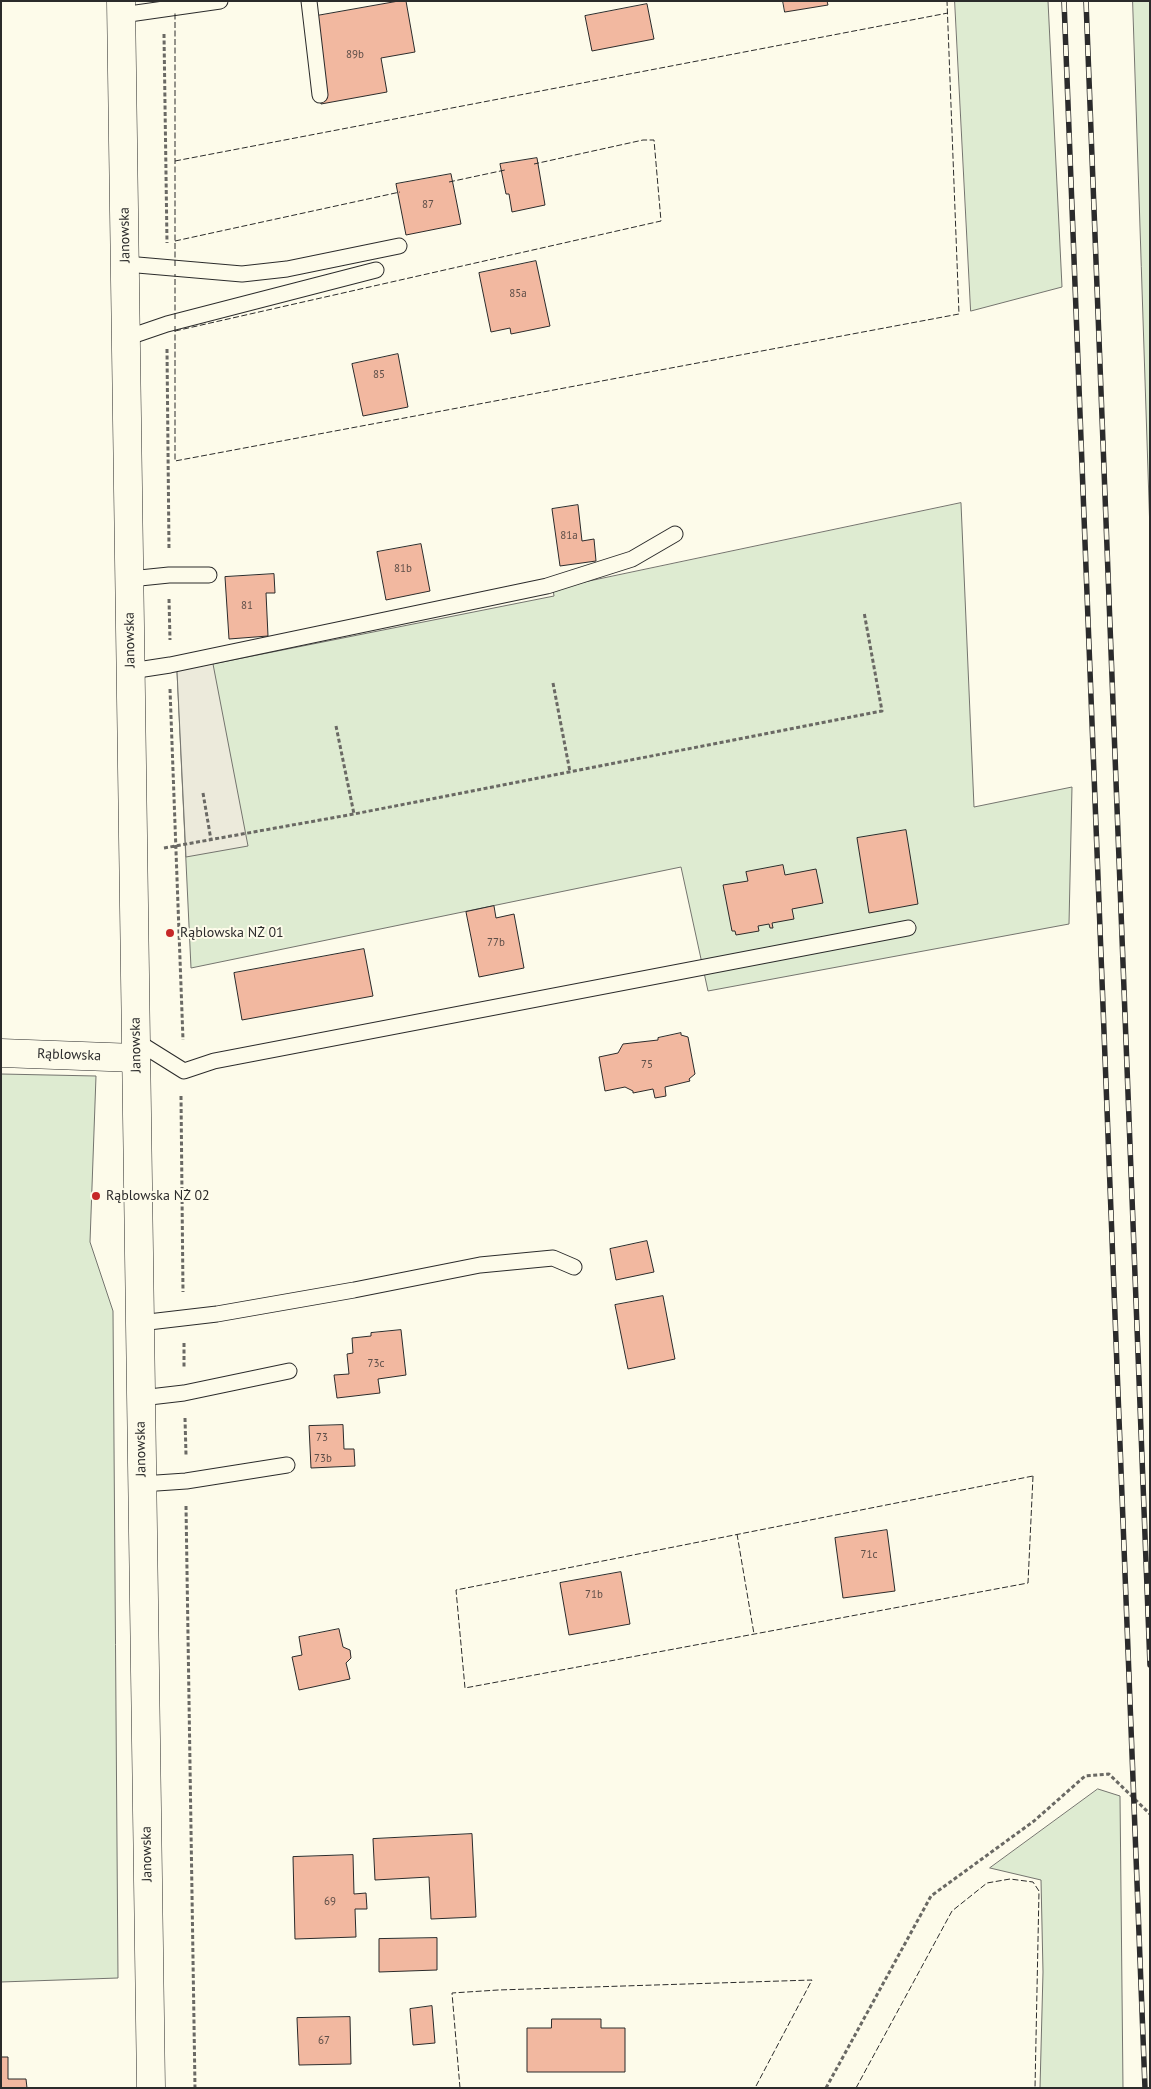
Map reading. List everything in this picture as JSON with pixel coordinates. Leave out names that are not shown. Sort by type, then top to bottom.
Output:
[{"type":"street","name":"Janowska","points":[[121,8],[151,2088]]},
{"type":"street","name":"Rąblowska","points":[[1,1053],[136,1050]]},
{"type":"lane","points":[[121,8],[220,1]]},
{"type":"lane","points":[[309,1],[320,95]]},
{"type":"lane","points":[[126,264],[242,274],[287,268],[399,246]]},
{"type":"lane","points":[[126,338],[167,324],[376,270]]},
{"type":"lane","points":[[131,671],[170,665],[547,586],[632,560],[675,534]]},
{"type":"lane","points":[[130,579],[169,575],[209,575]]},
{"type":"lane","points":[[136,1050],[184,1070],[214,1061],[908,928]]},
{"type":"lane","points":[[140,1323],[217,1314],[480,1265],[553,1258],[574,1267]]},
{"type":"lane","points":[[141,1398],[184,1393],[289,1372]]},
{"type":"lane","points":[[142,1484],[186,1481],[287,1465]]},
{"type":"path","points":[[133,852],[354,814],[882,711],[864,612]]},
{"type":"path","points":[[553,683],[570,772]]},
{"type":"path","points":[[336,726],[354,814]]},
{"type":"path","points":[[203,793],[211,840]]},
{"type":"path","points":[[826,2088],[931,1896],[1034,1821],[1085,1776],[1109,1774],[1150,1814]]},
{"type":"green space","points":[[955,1],[1048,1],[1062,287],[971,311]]},
{"type":"green space","points":[[1133,1],[1150,1],[1150,532]]},
{"type":"green space","points":[[961,503],[974,807],[1072,787],[1069,924],[708,991],[681,867],[191,968],[177,671],[554,596],[553,589]]},
{"type":"green space","points":[[1,1074],[96,1076],[90,1242],[113,1311],[118,1978],[1,1982]]},
{"type":"green space","points":[[1098,1789],[1120,1796],[1123,2088],[1040,2088],[1043,1972],[1041,1880],[990,1868]]},
{"type":"shaded area","points":[[213,664],[248,846],[186,857],[177,671]]},
{"type":"building","points":[[406,1],[415,52],[381,58],[387,92],[321,104],[305,18]]},
{"type":"building","points":[[783,1],[827,1],[828,5],[785,12]]},
{"type":"building","points":[[647,4],[654,39],[592,51],[585,16]]},
{"type":"building","points":[[537,158],[545,205],[512,212],[500,164]]},
{"type":"building","points":[[451,174],[461,224],[406,235],[396,184]]},
{"type":"building","points":[[536,261],[550,326],[511,334],[510,328],[491,332],[479,273]]},
{"type":"building","points":[[398,354],[408,407],[363,416],[352,364]]},
{"type":"building","points":[[578,505],[582,541],[594,539],[596,561],[560,566],[552,509]]},
{"type":"building","points":[[421,544],[430,591],[386,600],[377,552]]},
{"type":"building","points":[[274,574],[275,593],[266,593],[268,636],[229,639],[225,577]]},
{"type":"building","points":[[906,830],[918,904],[869,913],[857,838]]},
{"type":"building","points":[[783,865],[785,875],[816,869],[823,903],[792,909],[794,919],[772,923],[773,928],[770,928],[769,924],[758,926],[759,931],[736,935],[735,931],[732,931],[723,885],[748,881],[746,872]]},
{"type":"building","points":[[494,906],[496,918],[514,914],[524,968],[479,977],[466,912]]},
{"type":"building","points":[[364,949],[373,996],[242,1020],[234,973]]},
{"type":"building","points":[[681,1033],[681,1035],[688,1037],[695,1074],[689,1079],[690,1081],[665,1087],[666,1096],[655,1098],[653,1089],[633,1093],[633,1091],[625,1087],[605,1091],[599,1057],[618,1053],[623,1044],[658,1040],[658,1038]]},
{"type":"building","points":[[647,1241],[654,1272],[616,1280],[610,1249]]},
{"type":"building","points":[[663,1296],[675,1359],[628,1369],[615,1305]]},
{"type":"building","points":[[401,1330],[406,1375],[378,1379],[380,1393],[337,1398],[334,1375],[349,1374],[347,1354],[353,1353],[352,1338],[371,1336],[371,1333]]},
{"type":"building","points":[[343,1425],[344,1449],[354,1449],[355,1466],[311,1468],[309,1426]]},
{"type":"building","points":[[887,1530],[895,1591],[843,1598],[835,1538]]},
{"type":"building","points":[[621,1572],[630,1624],[569,1635],[560,1583]]},
{"type":"building","points":[[339,1629],[343,1647],[350,1650],[351,1658],[346,1663],[350,1679],[299,1690],[292,1657],[302,1655],[299,1637]]},
{"type":"building","points":[[472,1834],[476,1917],[431,1919],[429,1877],[375,1880],[373,1839]]},
{"type":"building","points":[[353,1855],[354,1894],[366,1893],[367,1909],[355,1909],[356,1937],[295,1939],[293,1857]]},
{"type":"building","points":[[437,1938],[437,1970],[379,1972],[379,1939]]},
{"type":"building","points":[[432,2006],[435,2043],[413,2045],[410,2009]]},
{"type":"building","points":[[350,2017],[351,2064],[299,2065],[297,2018]]},
{"type":"building","points":[[552,2019],[601,2019],[601,2028],[625,2028],[625,2072],[527,2072],[527,2028],[551,2028]]},
{"type":"building","points":[[1,2057],[8,2057],[8,2079],[26,2079],[27,2088],[1,2088]]},
{"type":"railway","points":[[1064,1],[1145,2088]]},
{"type":"railway","points":[[1086,1],[1150,1665]]},
{"type":"fence","points":[[175,326],[175,461],[959,314],[947,1]]},
{"type":"fence","points":[[175,11],[175,266]]},
{"type":"fence","points":[[175,161],[948,13]]},
{"type":"fence","points":[[175,331],[661,221],[654,140],[643,140],[534,164]]},
{"type":"fence","points":[[449,182],[505,170]]},
{"type":"fence","points":[[175,241],[400,192]]},
{"type":"fence","points":[[175,274],[175,319]]},
{"type":"fence","points":[[1033,1476],[1028,1583],[465,1688],[456,1590],[1033,1476]]},
{"type":"fence","points":[[737,1534],[754,1634]]},
{"type":"fence","points":[[856,2088],[952,1911],[987,1883],[1010,1879],[1033,1882],[1039,1891],[1035,2088]]},
{"type":"fence","points":[[460,2088],[452,1993],[812,1980],[755,2088]]},
{"type":"place","name":"Rąblowska NŻ 01","points":[[170,933]]},
{"type":"place","name":"Rąblowska NŻ 02","points":[[96,1196]]}]
